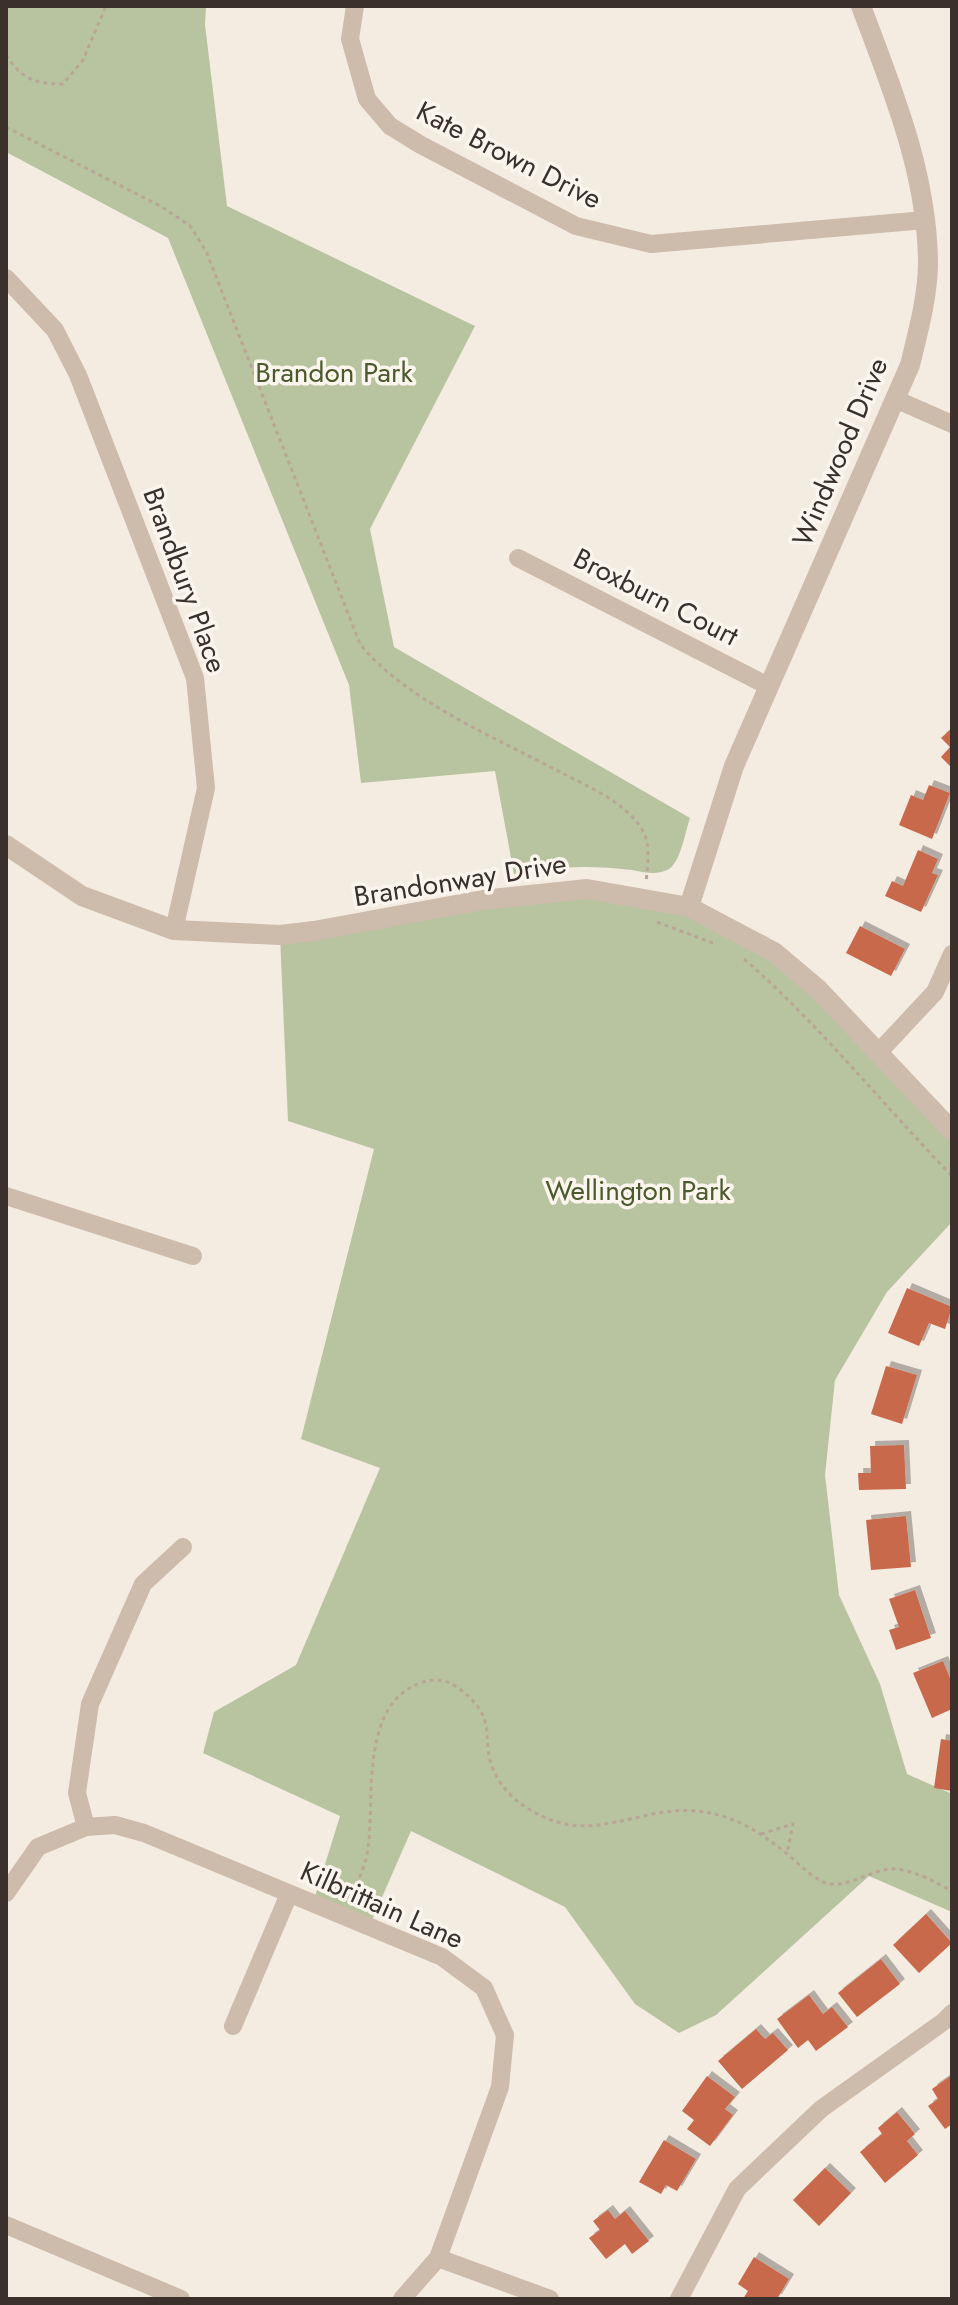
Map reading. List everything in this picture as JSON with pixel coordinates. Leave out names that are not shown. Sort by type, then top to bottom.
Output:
[{"type":"street","name":"Kate Brown Drive","points":[[355,6],[350,39],[367,99],[390,126],[576,226],[651,244],[925,220]]},
{"type":"street","name":"Windwood Drive","points":[[689,907],[734,766],[910,365],[921,318],[928,265],[917,170],[866,7]]},
{"type":"street","name":"Brandbury Place","points":[[6,278],[55,330],[78,375],[195,678],[206,788],[174,930]]},
{"type":"street","points":[[895,399],[952,424]]},
{"type":"street","name":"Broxburn Court","points":[[518,558],[768,686]]},
{"type":"street","name":"Brandonway Drive","points":[[6,845],[82,896],[174,930],[280,935],[483,900],[587,889],[689,907],[774,952],[819,990],[952,1131]]},
{"type":"street","points":[[878,1053],[935,992],[952,954]]},
{"type":"street","points":[[6,1196],[193,1256]]},
{"type":"street","points":[[86,1827],[77,1793],[90,1704],[143,1584],[183,1547]]},
{"type":"street","name":"Kilbrittain Lane","points":[[6,1893],[38,1847],[86,1827],[115,1825],[144,1833],[442,1957],[484,1988],[505,2035],[500,2087],[438,2258]]},
{"type":"street","points":[[233,2026],[289,1894]]},
{"type":"street","points":[[679,2299],[737,2189],[821,2109],[952,2013]]},
{"type":"street","points":[[6,2225],[181,2299]]},
{"type":"street","points":[[402,2299],[438,2258],[550,2299]]},
{"type":"path","points":[[6,55],[15,69],[38,84],[63,84],[83,60],[106,6]]},
{"type":"path","points":[[6,127],[162,207],[190,226],[206,251],[360,644],[376,664],[407,687],[467,723],[592,789],[630,814],[645,836],[647,872],[641,916],[721,946]]},
{"type":"path","points":[[734,951],[787,997],[952,1176]]},
{"type":"path","points":[[349,1899],[364,1868],[369,1846],[370,1793],[382,1718],[397,1698],[422,1682],[442,1680],[472,1698],[487,1721],[495,1774],[510,1795],[526,1808],[545,1817],[565,1824],[582,1824],[664,1812],[692,1811],[727,1816],[751,1826],[825,1883],[844,1883],[894,1868],[917,1874],[952,1891]]},
{"type":"path","points":[[761,1834],[793,1824],[786,1854]]},
{"type":"green space","name":"Brandon Park","points":[[6,6],[206,6],[205,25],[227,206],[475,326],[370,529],[394,647],[690,818],[680,853],[669,869],[650,873],[617,868],[573,867],[514,874],[495,771],[361,783],[349,685],[168,238],[6,152]]},
{"type":"green space","name":"Wellington Park","points":[[587,889],[673,903],[774,952],[952,1132],[952,1222],[887,1292],[835,1380],[825,1475],[839,1595],[880,1684],[907,1774],[952,1794],[952,1912],[869,1876],[716,2015],[679,2033],[635,2004],[565,1907],[411,1831],[369,1927],[313,1903],[340,1816],[203,1753],[214,1712],[296,1665],[380,1468],[301,1439],[374,1149],[288,1121],[280,935]]},
{"type":"building","points":[[952,728],[952,768],[941,757],[950,747],[941,738]]},
{"type":"building","points":[[929,785],[950,793],[932,839],[899,825],[911,795],[923,800]]},
{"type":"building","points":[[918,850],[938,859],[932,873],[938,875],[921,912],[885,896],[892,881],[903,886]]},
{"type":"building","points":[[860,926],[905,949],[891,976],[846,953]]},
{"type":"building","points":[[907,1288],[952,1307],[945,1329],[929,1323],[919,1346],[888,1333]]},
{"type":"building","points":[[886,1366],[917,1375],[902,1424],[871,1414]]},
{"type":"building","points":[[904,1445],[906,1489],[859,1490],[858,1473],[871,1473],[870,1446]]},
{"type":"building","points":[[906,1516],[911,1567],[871,1570],[866,1520]]},
{"type":"building","points":[[915,1590],[931,1638],[896,1650],[889,1630],[899,1627],[889,1599]]},
{"type":"building","points":[[943,1661],[952,1683],[952,1709],[932,1718],[913,1673]]},
{"type":"building","points":[[941,1739],[952,1741],[952,1791],[934,1788]]},
{"type":"building","points":[[926,1914],[952,1943],[919,1973],[893,1945]]},
{"type":"building","points":[[881,1959],[900,1984],[857,2017],[838,1993]]},
{"type":"building","points":[[809,1995],[823,2014],[832,2007],[848,2027],[816,2051],[808,2040],[798,2048],[777,2019]]},
{"type":"building","points":[[756,2029],[765,2039],[773,2033],[788,2050],[742,2089],[718,2061]]},
{"type":"building","points":[[952,2075],[952,2124],[945,2129],[928,2106],[938,2099],[932,2089]]},
{"type":"building","points":[[707,2076],[735,2097],[725,2109],[733,2115],[710,2146],[687,2129],[694,2120],[682,2111]]},
{"type":"building","points":[[897,2112],[915,2134],[907,2141],[918,2155],[885,2183],[860,2152],[882,2134],[878,2128]]},
{"type":"building","points":[[664,2140],[696,2159],[677,2191],[666,2185],[661,2194],[639,2182]]},
{"type":"building","points":[[825,2168],[851,2193],[819,2226],[793,2200]]},
{"type":"building","points":[[608,2210],[615,2219],[625,2211],[649,2241],[632,2254],[625,2244],[606,2259],[589,2238],[600,2230],[593,2221]]},
{"type":"building","points":[[754,2257],[789,2279],[777,2299],[743,2299],[748,2291],[738,2284]]}]
